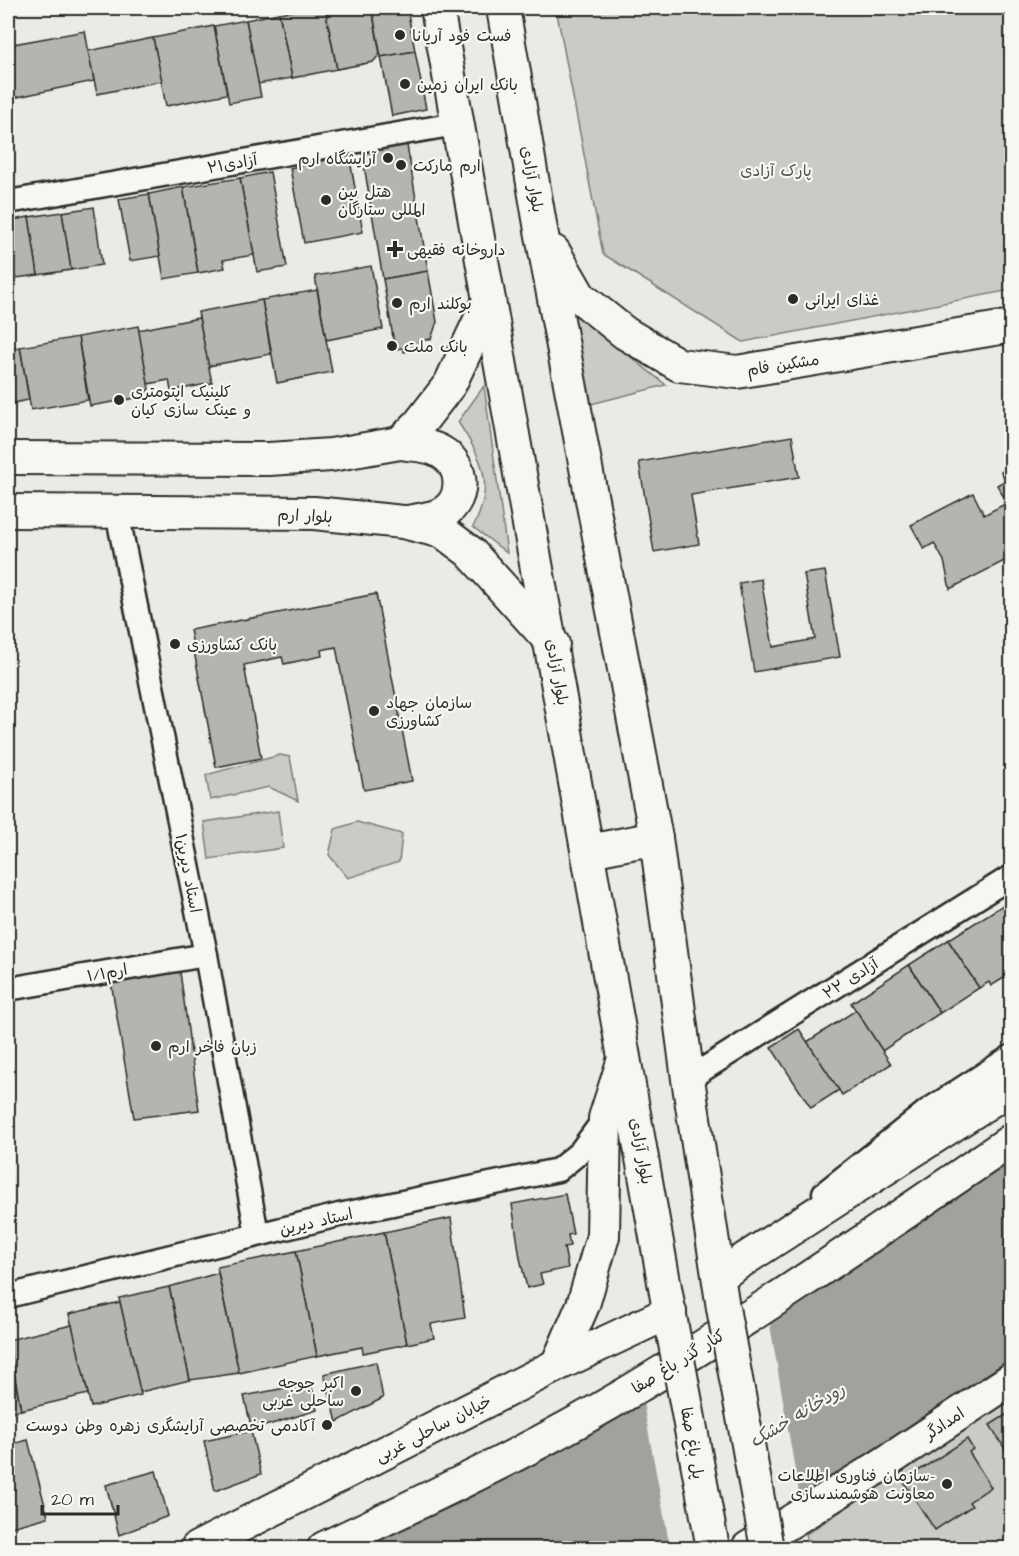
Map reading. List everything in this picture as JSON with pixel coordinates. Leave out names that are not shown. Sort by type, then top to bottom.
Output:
[{"type":"main road","name":"بلوار آزادی","points":[[437,8],[456,124],[553,644],[623,1062],[634,1105],[672,1325]]},
{"type":"main road","name":"بلوار آزادی","points":[[503,8],[541,230],[656,838],[688,1079],[720,1275],[723,1308],[767,1548]]},
{"type":"main road","name":"مشکین فام","points":[[541,230],[580,297],[626,333],[679,365],[737,372],[1011,326]]},
{"type":"main road","points":[[400,443],[419,424],[450,384],[489,301]]},
{"type":"main road","points":[[8,458],[269,459],[331,455],[400,443],[441,452],[459,471],[459,494],[441,514],[403,522]]},
{"type":"main road","name":"بلوار ارم","points":[[8,511],[314,513],[363,520],[403,522],[443,532],[470,552],[553,644]]},
{"type":"main road","points":[[589,851],[656,838]]},
{"type":"main road","points":[[557,1365],[583,1305],[603,1236],[605,1118],[623,1062]]},
{"type":"main road","points":[[720,1275],[1011,1087]]},
{"type":"main road","name":"کنار گذر باغ صفا","points":[[324,1548],[471,1478],[622,1396],[792,1290],[1011,1140]]},
{"type":"main road","name":"خیابان ساحلی غربی","points":[[197,1548],[557,1365],[672,1325]]},
{"type":"main road","name":"پل باغ صفا","points":[[672,1325],[713,1548]]},
{"type":"main road","name":"امدادگر","points":[[747,1548],[877,1468],[1011,1378]]},
{"type":"street","name":"آزادی۲۱","points":[[8,202],[456,124]]},
{"type":"street","name":"استاد دیرین۱","points":[[117,512],[206,955],[257,1234]]},
{"type":"street","name":"آزادی ۲۲","points":[[688,1079],[1011,876]]},
{"type":"street","name":"۱/۱ارم","points":[[8,989],[206,955]]},
{"type":"street","points":[[720,1275],[927,1111],[1011,1056]]},
{"type":"street","name":"استاد دیرین","points":[[8,1296],[339,1215],[558,1170],[580,1152],[605,1118]]},
{"type":"green space","name":"پارک آزادی","points":[[556,8],[1011,8],[1011,290],[743,342],[603,254]]},
{"type":"green space","points":[[559,300],[666,385],[583,406]]},
{"type":"green space","points":[[484,386],[507,553],[473,527],[484,498],[485,485],[474,448],[458,422]]},
{"type":"green space","points":[[280,755],[290,757],[298,801],[269,787],[210,800],[206,775]]},
{"type":"green space","points":[[278,811],[283,848],[209,859],[204,822]]},
{"type":"green space","points":[[357,822],[402,834],[399,862],[348,878],[329,855],[335,829]]},
{"type":"green space","points":[[1011,1400],[1011,1548],[809,1548],[806,1534]]},
{"type":"water","name":"رودخانه خشک","points":[[1011,1158],[1011,1358],[838,1473],[709,1548],[359,1548],[462,1502],[624,1411],[792,1309]]},
{"type":"pier","points":[[769,1319],[800,1499],[715,1548],[670,1548],[642,1397]]},
{"type":"building","points":[[325,8],[337,69],[292,78],[279,13]]},
{"type":"building","points":[[325,8],[372,8],[380,54],[373,62],[337,69]]},
{"type":"building","points":[[372,8],[407,8],[415,51],[381,57]]},
{"type":"building","points":[[279,13],[292,78],[258,84],[246,20]]},
{"type":"building","points":[[246,20],[261,97],[229,103],[214,26]]},
{"type":"building","points":[[214,26],[227,94],[166,106],[153,38]]},
{"type":"building","points":[[85,31],[94,81],[8,99],[8,45]]},
{"type":"building","points":[[153,38],[162,81],[97,94],[88,51]]},
{"type":"building","points":[[415,51],[426,109],[392,116],[381,57]]},
{"type":"building","points":[[407,145],[428,271],[383,279],[362,153]]},
{"type":"building","name":"هتل بین المللی ستارگان","points":[[349,155],[363,232],[304,243],[290,168]]},
{"type":"building","points":[[270,172],[287,267],[257,272],[240,178]]},
{"type":"building","points":[[240,178],[254,255],[223,260],[225,268],[198,273],[183,187]]},
{"type":"building","points":[[183,187],[198,273],[164,279],[149,194]]},
{"type":"building","points":[[149,194],[160,256],[130,261],[119,199]]},
{"type":"building","points":[[94,207],[102,265],[71,270],[62,212]]},
{"type":"building","points":[[62,212],[71,270],[38,275],[29,217]]},
{"type":"building","points":[[29,217],[38,275],[9,279],[8,221]]},
{"type":"building","points":[[371,266],[383,329],[326,340],[315,276]]},
{"type":"building","points":[[428,271],[437,322],[431,339],[419,341],[420,349],[404,352],[403,348],[395,349],[383,279]]},
{"type":"building","points":[[317,290],[332,372],[277,383],[262,300]]},
{"type":"building","points":[[262,300],[271,354],[208,366],[198,312]]},
{"type":"building","points":[[199,318],[212,383],[171,391],[169,380],[148,384],[138,330]]},
{"type":"building","points":[[138,326],[149,389],[142,397],[90,406],[78,337]]},
{"type":"building","points":[[78,337],[88,400],[31,410],[20,347]]},
{"type":"building","points":[[20,347],[29,400],[8,404],[8,349]]},
{"type":"building","points":[[792,436],[799,477],[691,495],[699,544],[654,552],[639,462]]},
{"type":"building","points":[[1012,466],[1012,557],[950,589],[944,561],[934,543],[924,549],[911,525],[973,493],[984,515],[1007,503],[997,485],[1006,480],[1001,472]]},
{"type":"building","points":[[825,571],[840,657],[754,672],[739,583],[761,579],[773,647],[815,639],[804,574]]},
{"type":"building","name":"سازمان جهاد کشاورزی","points":[[376,594],[412,781],[364,790],[336,647],[321,650],[322,656],[284,664],[282,657],[244,665],[261,758],[216,767],[190,630]]},
{"type":"building","points":[[1012,899],[1012,918],[1003,905]]},
{"type":"building","points":[[1003,905],[1012,918],[1012,973],[991,986],[989,982],[979,988],[948,940]]},
{"type":"building","points":[[948,940],[979,988],[940,1013],[909,965]]},
{"type":"building","points":[[909,965],[940,1013],[882,1051],[851,1003]]},
{"type":"building","name":"زبان فاخر ارم","points":[[180,972],[199,1110],[134,1118],[111,982]]},
{"type":"building","points":[[856,1010],[891,1064],[842,1095],[807,1042]]},
{"type":"building","points":[[799,1029],[839,1090],[811,1108],[771,1047]]},
{"type":"building","points":[[565,1194],[573,1234],[568,1235],[570,1246],[564,1247],[568,1268],[540,1274],[543,1284],[527,1288],[512,1204]]},
{"type":"building","points":[[451,1218],[465,1318],[431,1324],[434,1338],[407,1344],[384,1232]]},
{"type":"building","points":[[384,1232],[407,1344],[363,1353],[362,1347],[317,1356],[296,1251]]},
{"type":"building","points":[[296,1251],[317,1356],[239,1373],[217,1267]]},
{"type":"building","points":[[218,1273],[239,1373],[190,1380],[169,1287]]},
{"type":"building","points":[[169,1287],[190,1380],[140,1392],[119,1298]]},
{"type":"building","points":[[120,1302],[141,1395],[91,1407],[69,1314]]},
{"type":"building","points":[[72,1325],[88,1394],[21,1410],[8,1340]]},
{"type":"building","points":[[8,1348],[21,1410],[8,1413]]},
{"type":"building","points":[[376,1362],[383,1398],[337,1422],[324,1374]]},
{"type":"building","points":[[311,1383],[317,1410],[252,1430],[244,1396]]},
{"type":"building","points":[[1012,1411],[1012,1449],[1007,1452],[990,1425]]},
{"type":"building","points":[[251,1431],[261,1474],[215,1491],[204,1441]]},
{"type":"building","name":"سازمان فناوری اطلاعات- معاونت هوشمندسازی","points":[[967,1439],[973,1449],[969,1452],[991,1487],[969,1502],[972,1506],[935,1530],[903,1481]]},
{"type":"building","points":[[28,1440],[48,1517],[8,1528],[8,1445]]},
{"type":"building","points":[[156,1471],[168,1516],[119,1535],[106,1485]]},
{"type":"place","name":"فست فود آریانا","points":[[400,35]]},
{"type":"place","name":"بانک ایران زمین","points":[[405,84]]},
{"type":"place","name":"آرایشگاه ارم","points":[[388,158]]},
{"type":"place","name":"ارم مارکت","points":[[401,165]]},
{"type":"place","name":"هتل بین المللی ستارگان","points":[[326,200]]},
{"type":"place","name":"داروخانه فقیهی","points":[[395,249]]},
{"type":"place","name":"غذای ایرانی","points":[[793,299]]},
{"type":"place","name":"بوکلند ارم","points":[[397,303]]},
{"type":"place","name":"بانک ملت","points":[[392,346]]},
{"type":"place","name":"کلینیک اپتومتری و عینک سازی کیان","points":[[119,400]]},
{"type":"place","name":"بانک کشاورزی","points":[[175,644]]},
{"type":"place","name":"سازمان جهاد کشاورزی","points":[[374,711]]},
{"type":"place","name":"زبان فاخر ارم","points":[[156,1046]]},
{"type":"place","name":"اکبر جوجه ساحلی غربی","points":[[356,1391]]},
{"type":"place","name":"آکادمی تخصصی آرایشگری زهره وطن دوست","points":[[327,1425]]},
{"type":"place","name":"سازمان فناوری اطلاعات- معاونت هوشمندسازی","points":[[947,1484]]}]
